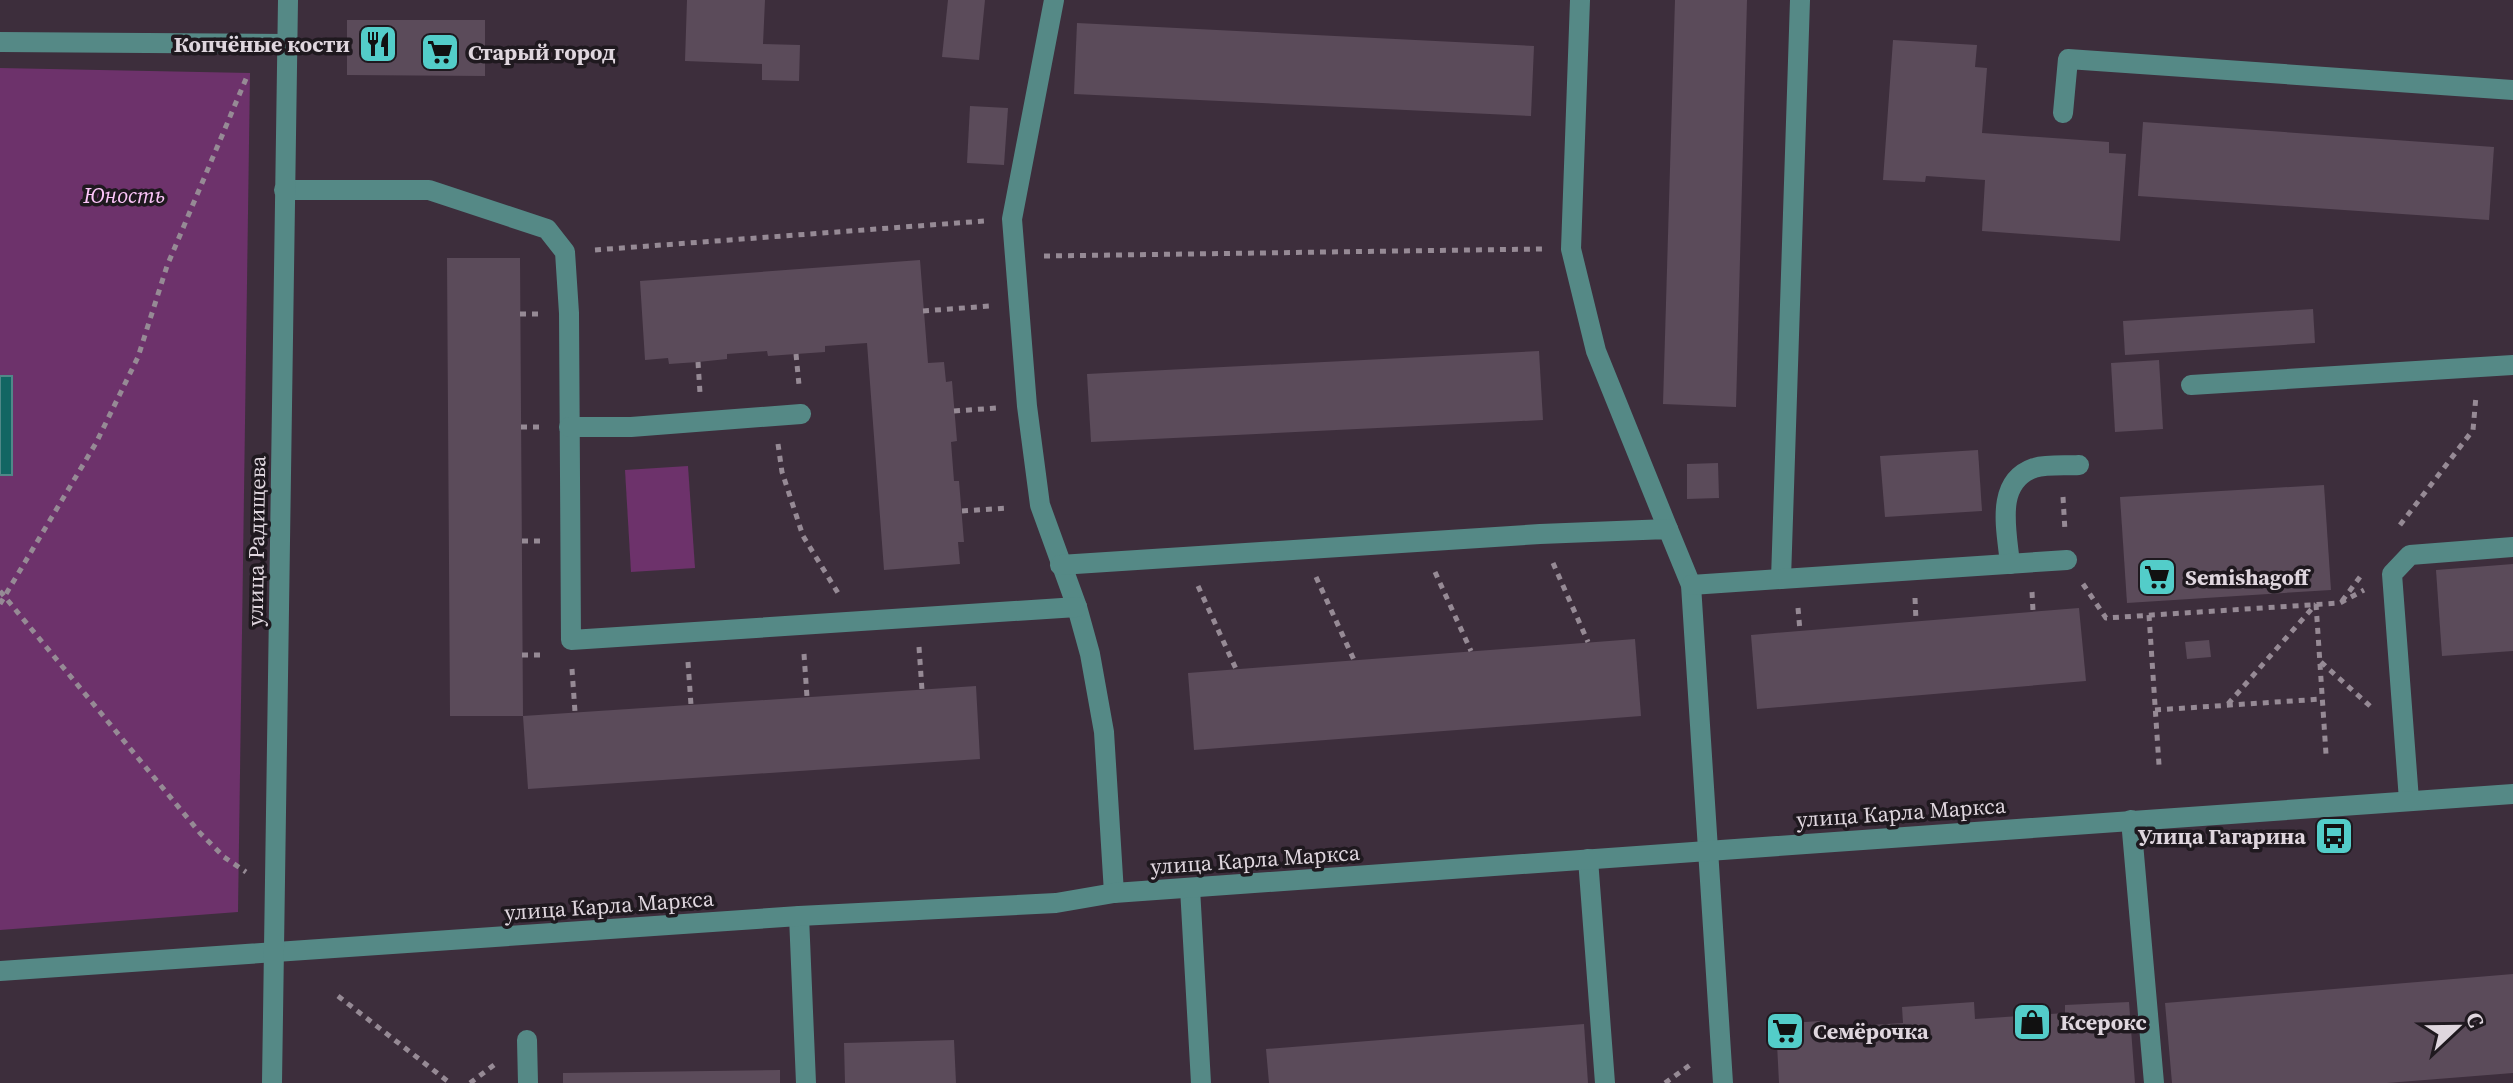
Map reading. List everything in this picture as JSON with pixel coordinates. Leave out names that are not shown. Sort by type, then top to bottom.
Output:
[{"type":"street","name":"улица Радищева","points":[[272,1083],[288,0]]},
{"type":"street","points":[[1054,0],[1012,219],[1027,406],[1040,505],[1077,607],[1090,654],[1104,732],[1114,893]]},
{"type":"street","points":[[1580,0],[1571,249],[1596,351],[1691,585],[1723,1083]]},
{"type":"street","points":[[1781,579],[1800,0]]},
{"type":"street","points":[[0,42],[288,44]]},
{"type":"street","points":[[2063,113],[2068,59],[2513,90]]},
{"type":"street","points":[[284,190],[429,190],[547,229],[565,252],[569,313],[571,640],[1077,607]]},
{"type":"street","points":[[2191,385],[2513,365]]},
{"type":"street","points":[[569,427],[631,427],[801,414]]},
{"type":"street","points":[[2010,564],[2006,501],[2014,480],[2035,467],[2070,465]]},
{"type":"street","points":[[1060,565],[1540,534],[1668,529]]},
{"type":"street","points":[[2409,800],[2392,574],[2410,555],[2513,547]]},
{"type":"street","points":[[1691,585],[2067,560]]},
{"type":"street","name":"улица Карла Маркса","points":[[0,971],[799,916],[1056,903],[1114,893],[2513,794]]},
{"type":"street","points":[[2131,820],[2154,1083]]},
{"type":"street","points":[[1588,859],[1605,1083]]},
{"type":"street","points":[[1190,888],[1201,1083]]},
{"type":"street","points":[[799,916],[806,1083]]},
{"type":"street","points":[[527,1040],[528,1083]]},
{"type":"path","points":[[0,604],[96,443],[138,357],[167,266],[261,44]]},
{"type":"path","points":[[565,252],[1012,219]]},
{"type":"path","points":[[1015,257],[1571,249]]},
{"type":"path","points":[[923,311],[1019,304]]},
{"type":"path","points":[[2397,529],[2473,430],[2478,367]]},
{"type":"path","points":[[954,411],[1027,406]]},
{"type":"path","points":[[773,416],[782,472],[803,536],[856,621]]},
{"type":"path","points":[[2070,465],[2067,560],[2106,618],[2340,603],[2392,574]]},
{"type":"path","points":[[962,511],[1040,505]]},
{"type":"path","points":[[1540,534],[1588,642]]},
{"type":"path","points":[[1422,541],[1471,651]]},
{"type":"path","points":[[1304,549],[1354,660]]},
{"type":"path","points":[[1185,557],[1236,669]]},
{"type":"path","points":[[2340,603],[2369,566]]},
{"type":"path","points":[[0,591],[200,833],[224,857],[245,872],[276,878]]},
{"type":"path","points":[[2316,604],[2326,754]]},
{"type":"path","points":[[2228,705],[2316,604]]},
{"type":"path","points":[[2149,615],[2159,765]]},
{"type":"path","points":[[918,617],[922,690]]},
{"type":"path","points":[[802,625],[807,697]]},
{"type":"path","points":[[686,633],[691,705]]},
{"type":"path","points":[[571,640],[575,712]]},
{"type":"path","points":[[2320,662],[2405,737]]},
{"type":"path","points":[[2155,710],[2322,699]]},
{"type":"path","points":[[338,996],[450,1083]]},
{"type":"green space","name":"Юность","points":[[0,68],[250,73],[238,912],[0,930]]},
{"type":"green space","points":[[688,466],[695,568],[631,572],[625,470]]},
{"type":"shaded area","points":[[0,376],[12,376],[12,475],[0,475]]},
{"type":"building","points":[[687,0],[765,0],[763,44],[800,45],[799,81],[762,80],[762,64],[685,61]]},
{"type":"building","points":[[948,0],[985,0],[979,60],[942,57]]},
{"type":"building","points":[[1675,0],[1747,0],[1736,407],[1663,404]]},
{"type":"building","points":[[347,20],[485,20],[485,76],[347,75]]},
{"type":"building","points":[[1077,23],[1534,46],[1531,116],[1074,94]]},
{"type":"building","points":[[1893,40],[1977,45],[1975,67],[1987,68],[1982,133],[2109,142],[2109,153],[2126,154],[2120,241],[1982,231],[1985,180],[1926,176],[1925,182],[1883,180]]},
{"type":"building","points":[[970,106],[1008,108],[1004,165],[967,163]]},
{"type":"building","points":[[2143,122],[2494,147],[2489,220],[2138,196]]},
{"type":"building","points":[[447,258],[520,258],[523,716],[450,716]]},
{"type":"building","points":[[920,260],[928,363],[944,362],[946,382],[952,381],[957,441],[951,442],[954,481],[959,481],[964,542],[958,542],[960,564],[884,570],[867,343],[825,346],[825,352],[768,356],[767,351],[727,354],[727,359],[698,362],[669,364],[668,358],[645,360],[640,281]]},
{"type":"building","points":[[2313,309],[2315,343],[2125,355],[2123,321]]},
{"type":"building","points":[[1539,351],[1543,420],[1091,442],[1087,374]]},
{"type":"building","points":[[2159,360],[2163,429],[2115,432],[2111,363]]},
{"type":"building","points":[[1978,450],[1982,511],[1885,517],[1880,456]]},
{"type":"building","points":[[1718,463],[1719,498],[1687,499],[1687,464]]},
{"type":"building","points":[[2324,485],[2331,590],[2127,603],[2120,497]]},
{"type":"building","points":[[2513,564],[2513,651],[2442,656],[2436,570]]},
{"type":"building","points":[[2079,608],[2086,681],[1757,709],[1751,635]]},
{"type":"building","points":[[1635,639],[1641,716],[1194,750],[1188,673]]},
{"type":"building","points":[[2209,640],[2211,657],[2187,659],[2185,642]]},
{"type":"building","points":[[976,686],[980,759],[528,789],[523,716]]},
{"type":"building","points":[[2513,974],[2513,1073],[2387,1083],[2172,1083],[2165,1003]]},
{"type":"building","points":[[1974,1002],[1975,1019],[2065,1013],[2065,1005],[2129,1002],[2135,1083],[1779,1083],[1776,1024],[1820,1021],[1821,1028],[1903,1023],[1902,1007]]},
{"type":"building","points":[[1584,1024],[1588,1083],[1269,1083],[1266,1049]]},
{"type":"building","points":[[954,1040],[956,1083],[845,1083],[844,1043]]},
{"type":"building","points":[[780,1070],[780,1083],[563,1083],[563,1073]]},
{"type":"place","name":"Копчёные кости","points":[[378,44]]},
{"type":"place","name":"Старый город","points":[[440,52]]},
{"type":"place","name":"Semishagoff","points":[[2157,577]]},
{"type":"place","name":"Улица Гагарина","points":[[2334,836]]},
{"type":"place","name":"Ксерокс","points":[[2032,1022]]},
{"type":"place","name":"Семёрочка","points":[[1785,1031]]}]
